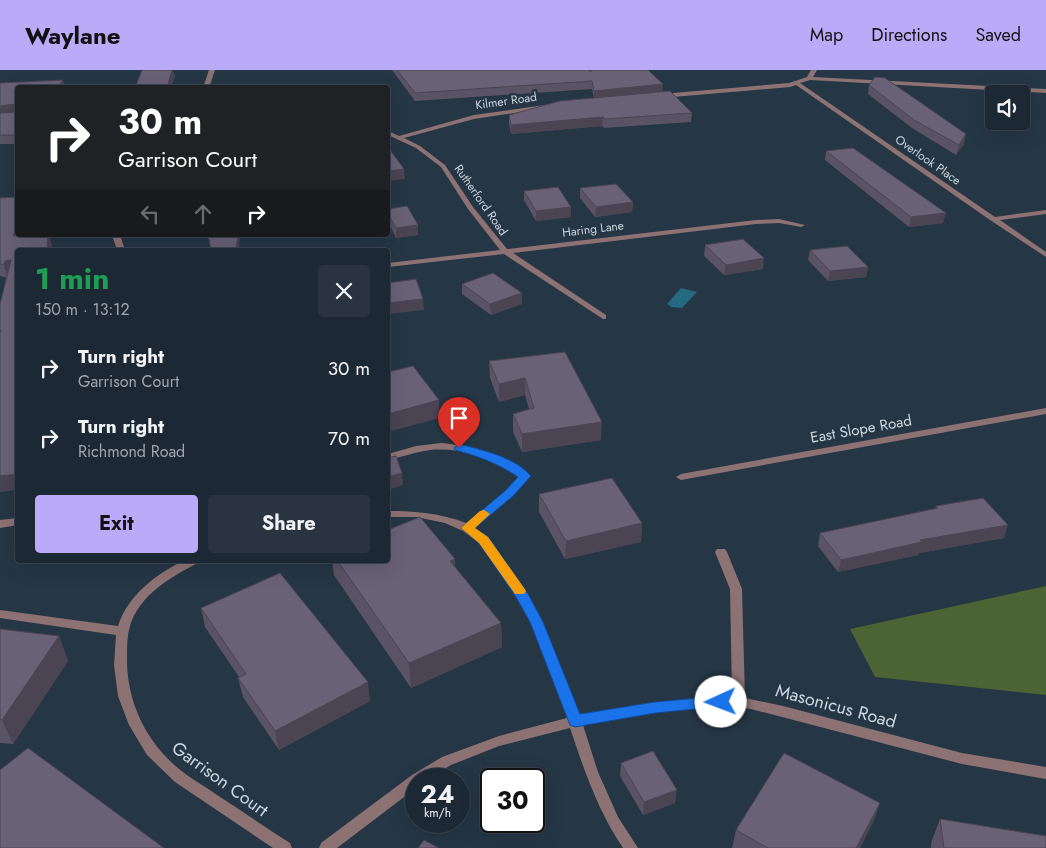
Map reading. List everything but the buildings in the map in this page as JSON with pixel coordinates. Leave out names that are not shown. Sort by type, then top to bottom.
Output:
[{"type":"street","points":[[207,85],[212,70]]},
{"type":"street","points":[[809,78],[814,70]]},
{"type":"street","points":[[654,97],[798,83],[809,78],[1046,91]]},
{"type":"street","name":"Overlook Place","points":[[798,83],[1046,255]]},
{"type":"street","name":"Kilmer Road","points":[[399,138],[438,124],[480,114],[555,105]]},
{"type":"street","name":"Rutherford Road","points":[[390,134],[418,147],[443,166],[470,208],[504,250],[602,317]]},
{"type":"street","points":[[992,219],[1046,212]]},
{"type":"street","name":"Haring Lane","points":[[390,265],[756,222],[779,221],[801,225]]},
{"type":"street","name":"East Slope Road","points":[[681,477],[1046,411]]},
{"type":"street","points":[[390,456],[420,447],[441,446],[459,448],[480,453],[508,465],[525,476],[509,494],[467,528]]},
{"type":"street","points":[[390,514],[416,514],[448,520],[467,528],[484,540],[522,594],[537,622],[575,721],[591,772],[613,821],[631,848]]},
{"type":"street","points":[[0,524],[15,522]]},
{"type":"street","points":[[721,552],[736,589],[739,701]]},
{"type":"street","name":"Garrison Court","points":[[188,563],[164,576],[144,593],[129,613],[122,631],[119,669],[125,702],[139,734],[163,763],[197,789],[285,848]]},
{"type":"street","points":[[0,614],[122,631]]},
{"type":"street","name":"Masonicus Road","points":[[431,768],[513,736],[575,721],[686,704],[739,701],[928,750],[1025,771],[1046,773]]},
{"type":"street","name":"Masonicus Road","points":[[326,848],[405,788]]},
{"type":"green space","points":[[1046,586],[1046,695],[875,677],[850,629]]},
{"type":"water","points":[[681,288],[697,292],[682,308],[672,307],[667,304]]},
{"type":"slow traffic","points":[[484,514],[467,528],[484,540],[519,591]]},
{"type":"route","points":[[459,448],[480,453],[508,465],[525,476],[509,494],[467,528],[484,540],[522,594],[537,622],[575,721],[655,708],[721,702]]}]
